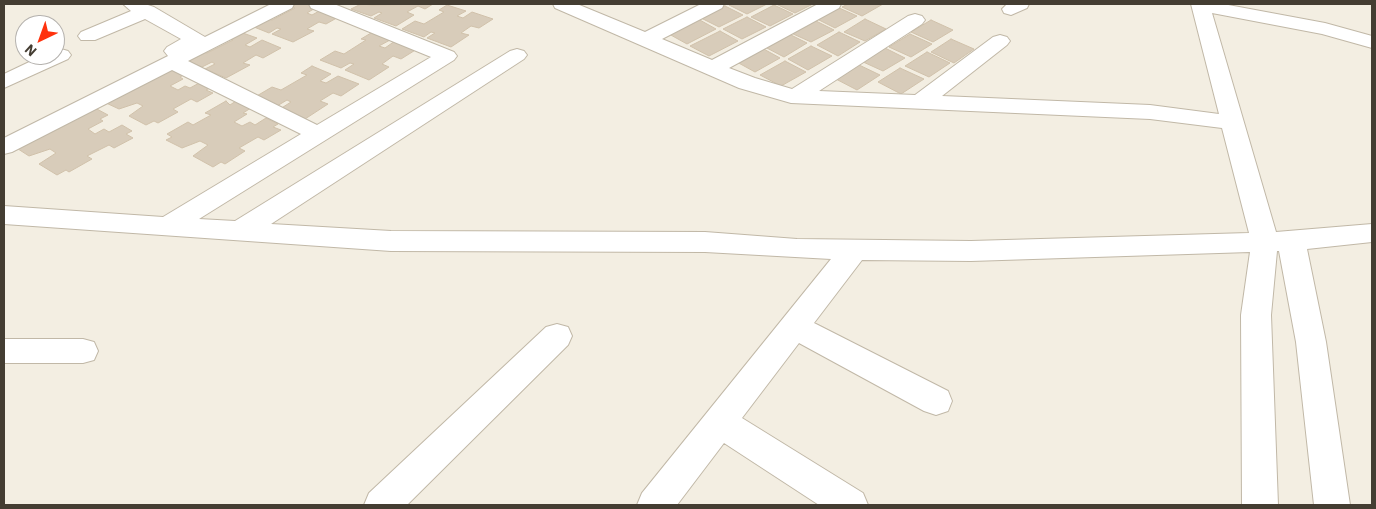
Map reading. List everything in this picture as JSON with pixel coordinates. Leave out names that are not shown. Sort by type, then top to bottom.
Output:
[{"type":"street","points":[[4,147],[285,4]]},
{"type":"street","points":[[169,225],[447,56],[318,4]]},
{"type":"street","points":[[646,40],[715,4]]},
{"type":"street","points":[[712,68],[832,4]]},
{"type":"street","points":[[1332,505],[1311,342],[1278,241],[1232,122],[1200,4],[1315,26],[1372,42]]},
{"type":"street","points":[[568,5],[747,83],[796,96],[1150,112],[1232,122]]},
{"type":"street","points":[[4,137],[148,66],[196,39],[139,7],[88,36]]},
{"type":"street","points":[[796,96],[915,20]]},
{"type":"street","points":[[920,102],[1000,40]]},
{"type":"street","points":[[241,230],[517,55]]},
{"type":"street","points":[[171,61],[318,134]]},
{"type":"street","points":[[4,82],[40,65]]},
{"type":"street","points":[[4,215],[241,230],[323,238],[391,241],[705,242],[797,249],[854,250],[971,251],[1278,241],[1372,232]]},
{"type":"street","points":[[1260,505],[1256,316],[1278,241]]},
{"type":"street","points":[[655,505],[854,250]]},
{"type":"street","points":[[794,327],[936,401]]},
{"type":"street","points":[[382,505],[557,336]]},
{"type":"street","points":[[4,351],[83,351]]},
{"type":"street","points":[[720,422],[850,505]]},
{"type":"building","points":[[308,4],[317,7],[307,13],[312,15],[323,9],[342,15],[326,24],[319,22],[307,29],[314,31],[293,42],[272,34],[281,29],[277,28],[269,33],[249,25],[265,17],[272,20],[295,8],[291,6]]},
{"type":"building","points":[[361,4],[433,4],[425,9],[418,6],[407,12],[414,15],[396,26],[374,18],[382,13],[379,12],[371,16],[351,9]]},
{"type":"building","points":[[767,4],[747,14],[729,5]]},
{"type":"building","points":[[776,4],[813,4],[795,13]]},
{"type":"building","points":[[848,4],[883,4],[862,16],[842,7]]},
{"type":"building","points":[[447,5],[466,11],[457,16],[463,18],[472,12],[493,19],[479,28],[471,26],[461,33],[469,35],[451,47],[427,38],[435,33],[431,32],[424,37],[402,29],[415,21],[424,24],[444,12],[439,10]]},
{"type":"building","points":[[774,5],[793,14],[770,26],[751,17]]},
{"type":"building","points":[[725,6],[743,15],[719,27],[701,18]]},
{"type":"building","points":[[837,7],[857,16],[835,28],[815,18]]},
{"type":"building","points":[[747,17],[766,27],[742,39],[723,29]]},
{"type":"building","points":[[698,19],[716,29],[687,44],[669,34]]},
{"type":"building","points":[[865,19],[886,29],[865,41],[844,32]]},
{"type":"building","points":[[814,20],[834,30],[811,42],[791,33]]},
{"type":"building","points":[[931,20],[953,30],[933,42],[911,32]]},
{"type":"building","points":[[720,31],[738,41],[709,56],[690,46]]},
{"type":"building","points":[[240,32],[257,38],[245,45],[250,47],[262,40],[281,48],[263,58],[256,55],[243,63],[250,65],[226,78],[205,69],[215,64],[212,62],[202,67],[182,59],[199,50],[207,53],[233,40],[228,38]]},
{"type":"building","points":[[839,32],[860,42],[838,56],[817,45]]},
{"type":"building","points":[[371,33],[390,40],[379,46],[385,48],[395,41],[417,49],[401,59],[393,56],[382,64],[389,67],[369,80],[345,70],[354,64],[350,63],[341,68],[320,60],[335,51],[344,54],[366,40],[361,39]]},
{"type":"building","points":[[787,33],[807,43],[784,57],[763,46]]},
{"type":"building","points":[[910,34],[932,44],[911,57],[889,47]]},
{"type":"building","points":[[951,39],[974,49],[954,63],[931,52]]},
{"type":"building","points":[[811,46],[832,56],[808,70],[788,59]]},
{"type":"building","points":[[760,47],[780,58],[755,72],[735,61]]},
{"type":"building","points":[[883,47],[905,58],[883,71],[861,61]]},
{"type":"building","points":[[927,52],[950,63],[929,77],[905,66]]},
{"type":"building","points":[[785,61],[806,72],[781,86],[760,75]]},
{"type":"building","points":[[857,64],[880,75],[857,90],[834,78]]},
{"type":"building","points":[[312,66],[331,74],[320,81],[326,83],[338,76],[359,84],[341,96],[333,93],[320,101],[328,104],[305,119],[280,109],[291,102],[287,100],[277,106],[255,97],[272,87],[281,90],[307,75],[301,73]]},
{"type":"building","points":[[174,67],[187,73],[180,77],[183,79],[170,86],[178,90],[185,86],[190,88],[201,82],[212,87],[206,90],[213,93],[197,102],[191,99],[173,109],[178,112],[158,123],[154,121],[146,125],[129,116],[143,106],[137,103],[119,109],[104,102]]},
{"type":"building","points":[[900,68],[924,79],[901,94],[878,82]]},
{"type":"building","points":[[226,101],[230,105],[236,101],[251,108],[243,113],[247,114],[234,122],[242,126],[250,122],[255,125],[266,118],[278,124],[273,127],[281,130],[264,140],[258,137],[239,148],[245,151],[225,164],[221,162],[213,167],[193,156],[208,145],[200,141],[182,148],[166,140],[172,137],[167,134],[188,122],[193,125],[211,115],[205,113]]},
{"type":"building","points":[[95,108],[108,115],[100,119],[103,121],[88,129],[95,134],[104,129],[109,132],[122,125],[132,131],[126,134],[133,138],[114,148],[109,145],[87,156],[92,159],[69,172],[66,170],[57,175],[39,164],[56,153],[50,149],[29,156],[15,147]]}]
